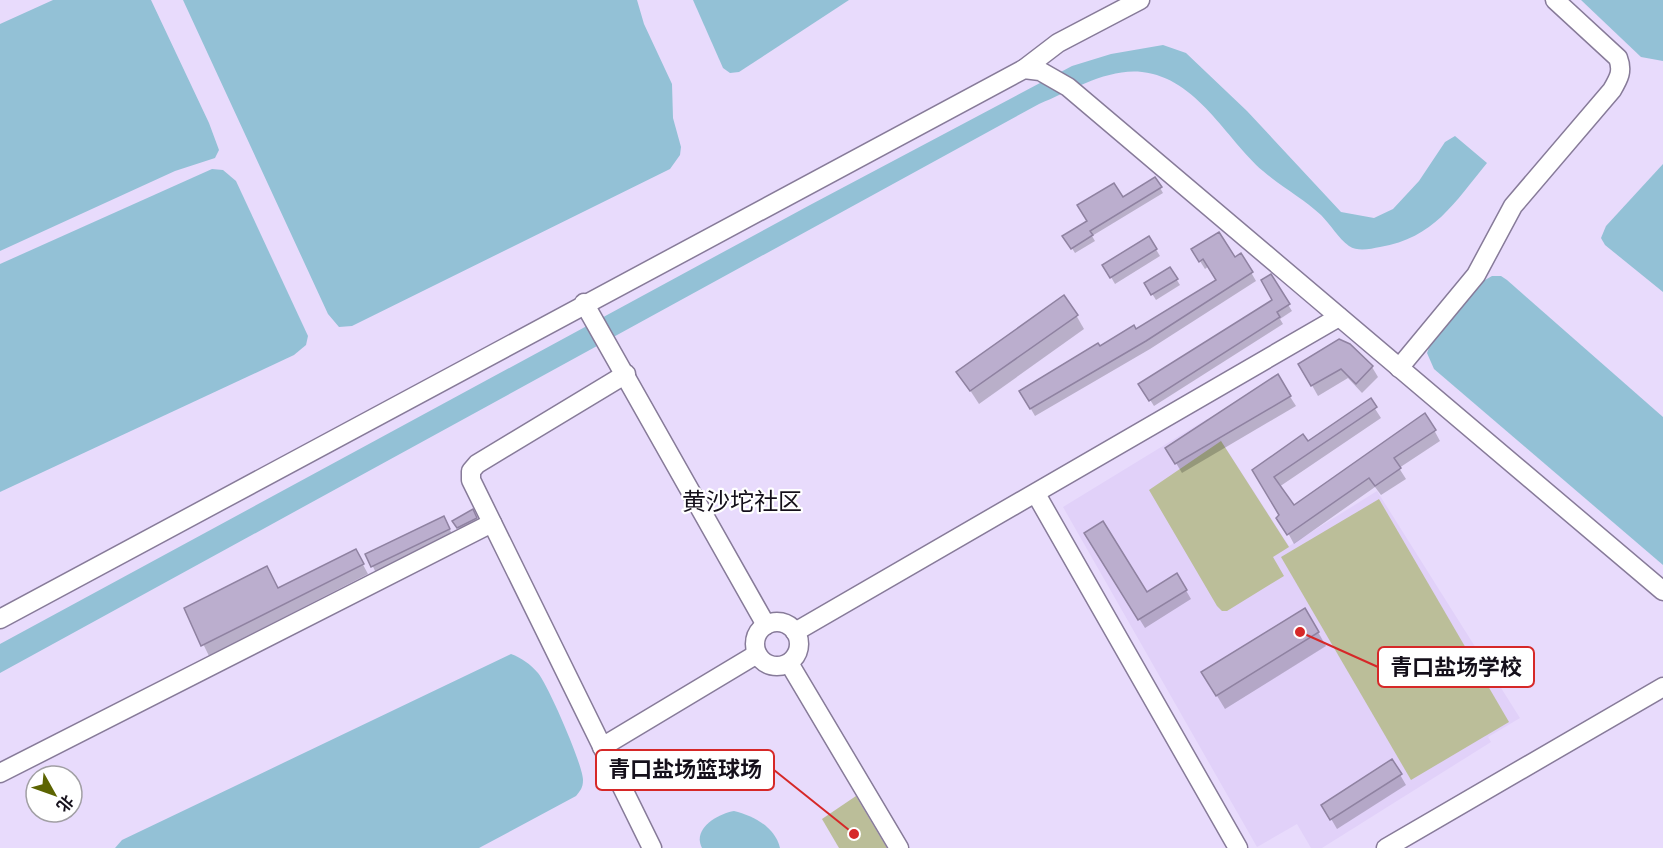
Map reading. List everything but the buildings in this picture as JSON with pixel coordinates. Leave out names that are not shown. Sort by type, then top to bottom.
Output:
[{"type":"street","points":[[0,619],[584,303],[1024,69],[1058,43],[1140,0]]},
{"type":"street","points":[[1399,368],[1476,275],[1513,206],[1612,90],[1620,76],[1621,67],[1618,58],[1555,0]]},
{"type":"street","points":[[1024,69],[1040,71],[1068,87],[1663,591]]},
{"type":"street","points":[[584,303],[766,625]]},
{"type":"street","points":[[795,632],[1339,317]]},
{"type":"street","points":[[626,374],[477,464],[471,471],[471,480],[652,848]]},
{"type":"street","points":[[1036,494],[1238,848]]},
{"type":"street","points":[[0,773],[492,523]]},
{"type":"street","points":[[766,625],[785,624],[795,632],[798,648],[789,663]]},
{"type":"street","points":[[766,625],[755,641],[758,654],[771,665],[789,663]]},
{"type":"street","points":[[602,747],[758,654]]},
{"type":"street","points":[[789,663],[899,848]]},
{"type":"street","points":[[1386,848],[1663,687]]},
{"type":"shaded area","points":[[1207,419],[1289,546],[1377,491],[1520,718],[1488,737],[1491,742],[1322,848],[1311,848],[1297,824],[1257,847],[1063,507]]},
{"type":"green space","points":[[1221,441],[1289,547],[1273,557],[1284,576],[1227,611],[1222,611],[1217,606],[1149,490]]},
{"type":"green space","points":[[1379,499],[1509,722],[1411,780],[1281,557]]},
{"type":"green space","points":[[856,796],[887,848],[839,848],[822,819]]},
{"type":"water","points":[[53,0],[151,0],[209,123],[219,150],[215,158],[175,171],[0,251],[0,24]]},
{"type":"water","points":[[183,0],[637,0],[644,24],[672,84],[673,118],[681,147],[680,155],[670,169],[352,326],[339,327],[328,314]]},
{"type":"water","points":[[693,0],[849,0],[739,72],[730,73],[723,68]]},
{"type":"water","points":[[1581,0],[1663,0],[1663,61],[1641,57]]},
{"type":"water","points":[[1163,45],[1186,53],[1247,111],[1341,212],[1374,218],[1393,209],[1419,181],[1445,142],[1455,136],[1487,163],[1453,205],[1429,227],[1399,242],[1372,249],[1356,249],[1345,243],[1314,209],[1263,171],[1209,112],[1179,86],[1161,77],[1142,72],[1116,73],[1102,77],[1039,104],[0,673],[0,644],[810,205],[1072,66],[1111,54]]},
{"type":"water","points":[[1663,164],[1663,292],[1605,245],[1601,238],[1606,226]]},
{"type":"water","points":[[212,169],[223,170],[236,181],[308,336],[306,345],[294,355],[0,492],[0,264]]},
{"type":"water","points":[[1492,276],[1501,276],[1507,280],[1663,417],[1663,565],[1434,369],[1427,353],[1430,345],[1478,284]]},
{"type":"water","points":[[511,654],[529,664],[543,680],[571,743],[583,780],[576,796],[479,848],[115,848],[122,840]]},
{"type":"water","points":[[734,811],[749,816],[769,828],[780,848],[702,848],[700,835],[703,829],[720,815]]},
{"type":"place","name":"青口盐场学校","points":[[1300,632]]},
{"type":"place","name":"青口盐场篮球场","points":[[854,834]]},
{"type":"district","name":"黄沙坨社区","points":[[742,501]]}]
